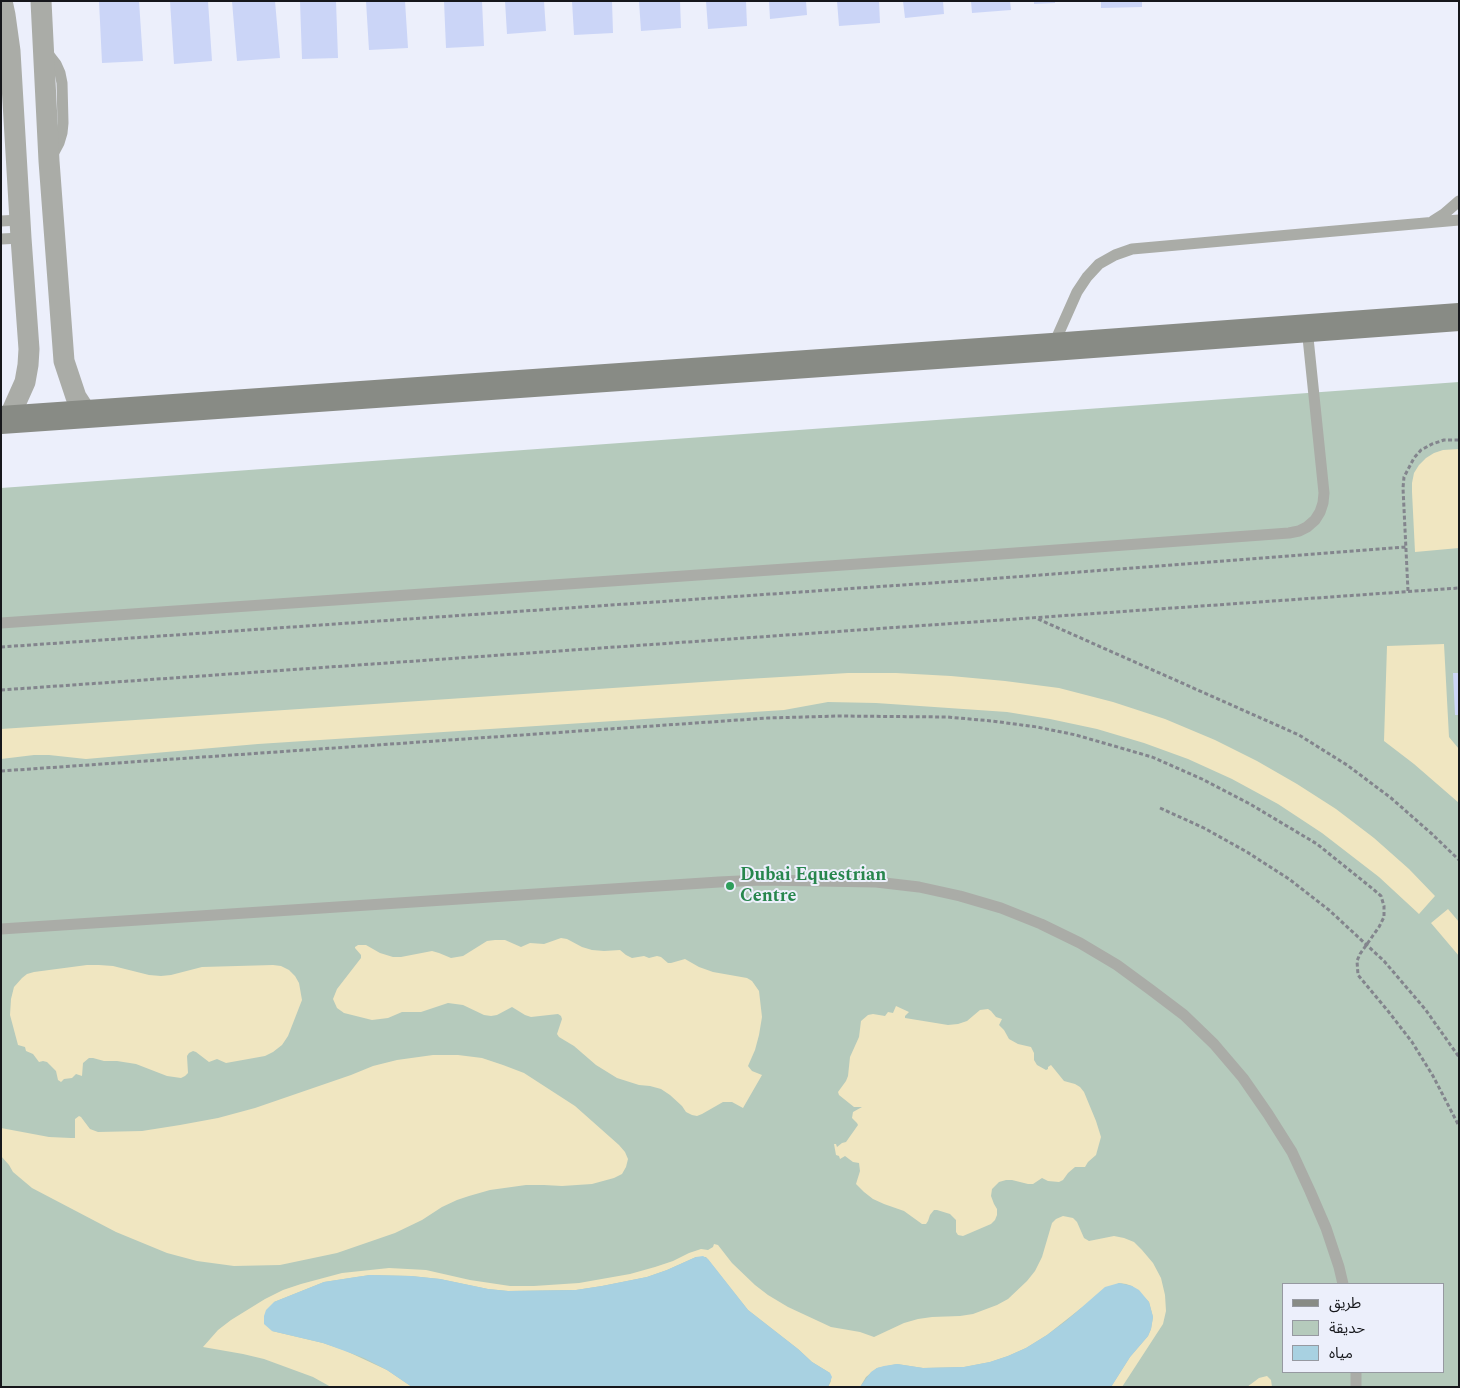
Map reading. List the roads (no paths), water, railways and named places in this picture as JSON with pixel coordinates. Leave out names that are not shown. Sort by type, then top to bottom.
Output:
[{"type":"street","points":[[2,1],[10,51],[11,230],[29,349],[25,382],[5,420]]},
{"type":"street","points":[[41,1],[48,161],[64,361],[76,397],[86,414]]},
{"type":"street","points":[[10,51],[43,49]]},
{"type":"street","points":[[11,230],[53,227]]},
{"type":"street","points":[[5,420],[1459,317]]},
{"type":"lane","points":[[1429,223],[1444,214],[1459,201]]},
{"type":"lane","points":[[1052,347],[1077,292],[1087,277],[1099,264],[1115,255],[1132,249],[1459,220]]},
{"type":"lane","points":[[1,623],[964,557],[1299,531],[1315,520],[1323,503],[1324,493],[1307,328]]},
{"type":"lane","points":[[1,929],[761,880],[876,882],[919,887],[960,896],[1001,908],[1041,924],[1080,943],[1117,965],[1151,990],[1184,1015],[1214,1044],[1244,1078],[1292,1152],[1326,1228],[1342,1283]]},
{"type":"lane","points":[[1356,1373],[1356,1387]]},
{"type":"water","points":[[703,1256],[708,1259],[748,1310],[812,1362],[830,1373],[832,1377],[828,1387],[412,1387],[387,1370],[364,1358],[323,1343],[272,1331],[264,1324],[266,1310],[274,1302],[324,1282],[356,1277],[370,1275],[411,1276],[508,1291],[576,1290],[647,1277],[696,1257]]},
{"type":"water","points":[[1119,1283],[1139,1290],[1149,1302],[1153,1317],[1148,1336],[1130,1357],[1111,1387],[860,1387],[871,1372],[884,1366],[897,1364],[923,1368],[964,1367],[1008,1356],[1047,1335],[1105,1287]]},
{"type":"place","name":"Dubai Equestrian Centre","points":[[730,886]]}]
